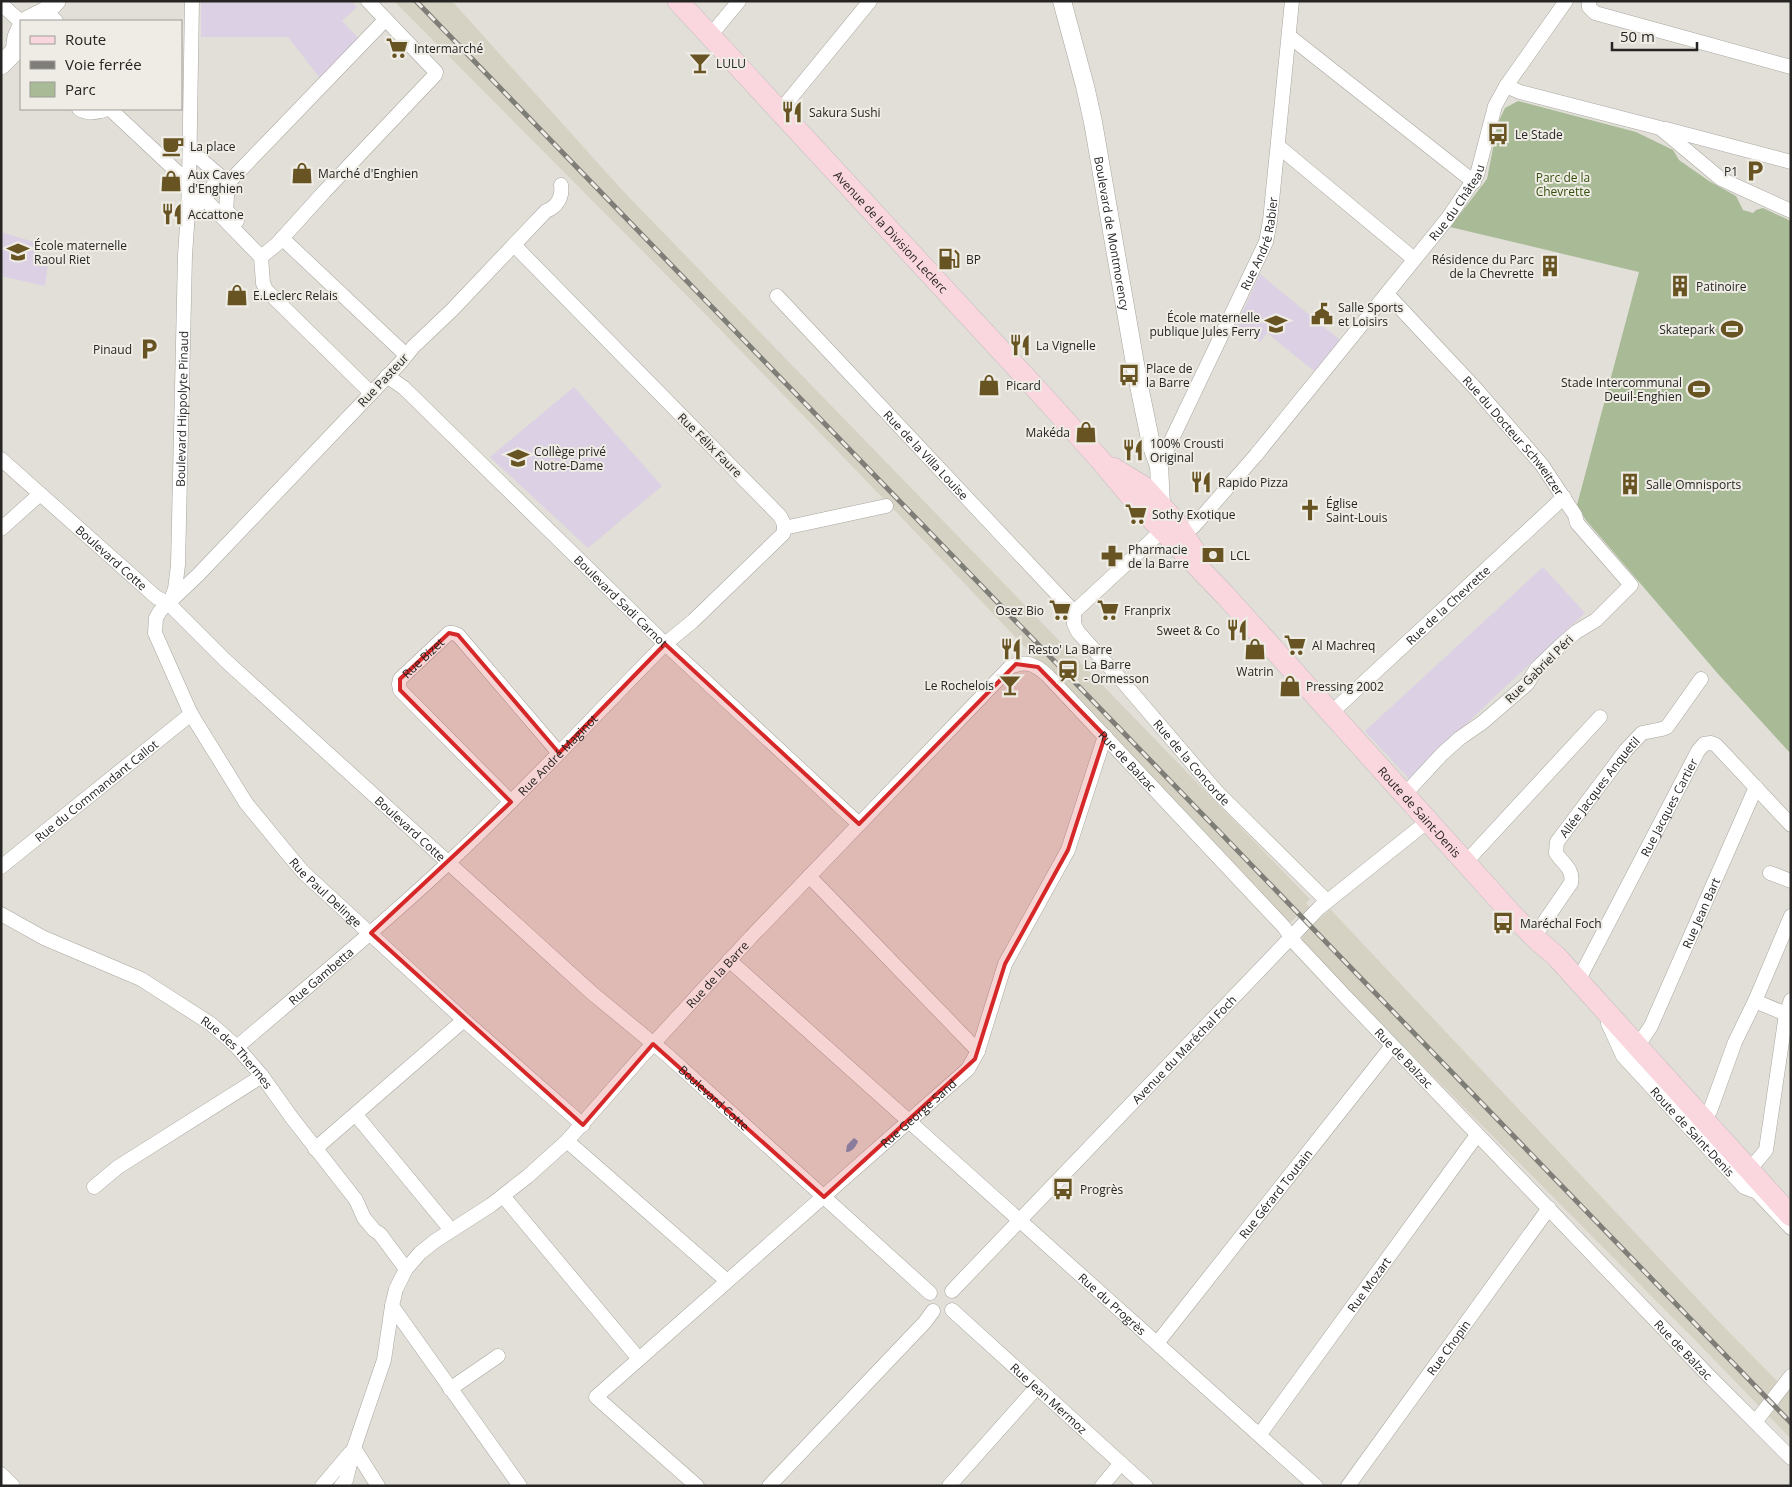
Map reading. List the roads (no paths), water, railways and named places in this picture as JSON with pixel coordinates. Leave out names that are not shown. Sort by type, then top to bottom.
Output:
[{"type":"main road","name":"Avenue de la Division Leclerc","points":[[678,1],[1103,463],[1147,480],[1170,526],[1213,583],[1307,686]]},
{"type":"main road","points":[[29,20],[52,11]]},
{"type":"main road","points":[[1,65],[18,53],[17,37],[20,30]]},
{"type":"main road","name":"Route de Saint-Denis","points":[[1307,686],[1553,960],[1610,1020],[1638,1040],[1791,1216]]},
{"type":"main road","name":"Route de Saint-Denis","points":[[1553,960],[1578,981],[1610,1020]]},
{"type":"street","name":"Boulevard Hippolyte Pinaud","points":[[169,604],[176,588],[178,565],[185,255],[190,153],[192,1]]},
{"type":"street","points":[[368,1],[436,72],[435,75],[265,254],[263,283],[266,290],[371,393]]},
{"type":"street","points":[[710,36],[739,1]]},
{"type":"street","points":[[780,111],[870,1]]},
{"type":"street","name":"Boulevard de Montmorency","points":[[1062,1],[1085,86],[1092,122],[1138,382],[1147,480]]},
{"type":"street","name":"Rue André Rabier","points":[[1147,480],[1266,242],[1270,221],[1292,1]]},
{"type":"street","name":"Rue du Château","points":[[1074,612],[1170,526],[1194,526],[1256,455],[1387,294],[1448,218],[1474,182],[1492,114],[1506,86],[1566,1]]},
{"type":"street","points":[[1570,1],[1578,4],[1589,1],[1589,6],[1595,13],[1791,66]]},
{"type":"street","points":[[1,4],[20,21]]},
{"type":"street","points":[[188,212],[205,200],[385,20]]},
{"type":"street","points":[[1289,36],[1474,182]]},
{"type":"street","points":[[1506,86],[1520,92],[1791,162]]},
{"type":"street","points":[[82,110],[96,112],[105,110]]},
{"type":"street","points":[[110,110],[265,254]]},
{"type":"street","points":[[1660,128],[1721,179],[1791,211]]},
{"type":"street","points":[[1278,146],[1414,258]]},
{"type":"street","points":[[168,164],[181,162],[190,153],[224,179]]},
{"type":"street","points":[[223,213],[224,179]]},
{"type":"street","name":"Rue Pasteur","points":[[169,604],[406,355],[546,211],[551,209],[560,199],[562,193],[561,185]]},
{"type":"street","points":[[282,238],[406,355]]},
{"type":"street","name":"Rue Félix Faure","points":[[514,245],[779,515],[783,521],[784,528]]},
{"type":"street","name":"Rue du Docteur Schweitzer","points":[[1387,294],[1476,389],[1542,465],[1575,515],[1577,524],[1631,585]]},
{"type":"street","name":"Rue de la Villa Louise","points":[[777,296],[1074,612]]},
{"type":"street","name":"Boulevard Sadi Carnot","points":[[387,376],[404,388],[665,644],[859,824]]},
{"type":"street","name":"Boulevard Cotte","points":[[1,459],[156,597],[169,604],[226,661],[449,863],[824,1197]]},
{"type":"street","points":[[1,529],[40,494]]},
{"type":"street","name":"Rue de la Chevrette","points":[[1331,713],[1564,497]]},
{"type":"street","points":[[665,644],[693,621],[778,540],[784,528],[886,506]]},
{"type":"street","points":[[178,565],[188,572],[199,574]]},
{"type":"street","name":"Rue Gabriel Péri","points":[[1405,794],[1442,754],[1520,690],[1537,668],[1559,647],[1576,632],[1596,620],[1631,585]]},
{"type":"street","name":"Rue Paul Delinge","points":[[169,604],[160,611],[156,618],[155,632],[191,714],[246,803],[304,873],[464,1020],[583,1125]]},
{"type":"street","name":"Rue de la Concorde","points":[[1074,612],[1074,624],[1078,632],[1124,682],[1217,792],[1327,902]]},
{"type":"street","name":"Rue Bizet","points":[[511,802],[400,690],[400,679],[453,632],[458,635],[559,753]]},
{"type":"street","name":"Rue André Maginot","points":[[449,863],[665,644]]},
{"type":"street","name":"Rue de Balzac","points":[[1016,664],[1024,663],[1038,667],[1284,927],[1291,938],[1392,1046],[1708,1375],[1791,1458]]},
{"type":"street","name":"Rue de la Barre","points":[[341,1486],[346,1480],[354,1448],[384,1360],[392,1306],[396,1290],[406,1269],[420,1254],[450,1230],[503,1196],[567,1141],[729,960],[974,703],[1010,667],[1016,664]]},
{"type":"street","name":"Allée Jacques Anquetil","points":[[1534,937],[1570,883],[1572,877],[1571,871],[1556,852],[1557,842],[1626,750],[1642,734],[1662,730],[1666,727],[1701,679]]},
{"type":"street","name":"Rue du Commandant Callot","points":[[1,867],[191,714]]},
{"type":"street","points":[[1465,863],[1600,716]]},
{"type":"street","name":"Rue George Sand","points":[[697,1486],[596,1397],[968,1069],[978,1052],[1005,964],[1068,850],[1105,736]]},
{"type":"street","name":"Rue Jacques Cartier","points":[[1578,981],[1700,747],[1707,742],[1716,745],[1791,825]]},
{"type":"street","name":"Rue Jean Bart","points":[[1638,1040],[1651,1026],[1756,786]]},
{"type":"street","name":"Avenue du Maréchal Foch","points":[[952,1291],[1327,902],[1428,821]]},
{"type":"street","name":"Rue Gambetta","points":[[237,1046],[371,933],[449,863]]},
{"type":"street","points":[[1770,873],[1791,881]]},
{"type":"street","points":[[809,876],[978,1052]]},
{"type":"street","name":"Rue des Thermes","points":[[1,914],[44,938],[141,979],[211,1024],[237,1046],[356,1200],[364,1218],[380,1234],[406,1269]]},
{"type":"street","points":[[1710,1111],[1735,1042],[1755,1001],[1791,916]]},
{"type":"street","name":"Rue du Progrès","points":[[729,960],[1158,1342],[1316,1486]]},
{"type":"street","points":[[1756,1162],[1766,1150],[1786,1014],[1791,1000]]},
{"type":"street","points":[[1755,1001],[1786,1014]]},
{"type":"street","points":[[315,1149],[464,1020]]},
{"type":"street","name":"Route de Saint-Denis","points":[[1610,1020],[1623,1056],[1744,1186],[1757,1192],[1791,1228]]},
{"type":"street","name":"Route de Saint-Denis","points":[[1638,1040],[1710,1111],[1756,1162],[1767,1180],[1791,1205]]},
{"type":"street","name":"Rue Gérard Toutain","points":[[1158,1342],[1392,1046]]},
{"type":"street","points":[[94,1186],[118,1167],[262,1076]]},
{"type":"street","points":[[356,1115],[450,1230]]},
{"type":"street","name":"Rue Mozart","points":[[1260,1434],[1477,1135]]},
{"type":"street","points":[[567,1141],[727,1281]]},
{"type":"street","points":[[503,1196],[639,1359]]},
{"type":"street","points":[[824,1197],[930,1293]]},
{"type":"street","name":"Rue Chopin","points":[[1348,1486],[1549,1208]]},
{"type":"street","points":[[940,1287],[952,1291],[956,1301],[952,1310],[940,1314],[933,1311],[929,1304],[930,1293],[940,1287]]},
{"type":"street","points":[[392,1306],[520,1486]]},
{"type":"street","name":"Rue Jean Mermoz","points":[[952,1310],[1146,1486]]},
{"type":"street","points":[[769,1486],[933,1311]]},
{"type":"street","points":[[450,1389],[498,1356]]},
{"type":"street","points":[[1756,1422],[1791,1376]]},
{"type":"street","points":[[949,1486],[1037,1387]]},
{"type":"street","points":[[322,1486],[354,1448],[378,1486]]},
{"type":"street","points":[[1102,1486],[1121,1463]]},
{"type":"street","points":[[1,1474],[13,1486]]},
{"type":"water","points":[[854,1138],[858,1141],[856,1145],[852,1150],[846,1152],[847,1145]]},
{"type":"railway","points":[[416,1],[1791,1423]]},
{"type":"place","name":"Intermarché","points":[[397,48]]},
{"type":"place","name":"LULU","points":[[700,63]]},
{"type":"place","name":"Sakura Sushi","points":[[792,112]]},
{"type":"place","name":"Le Stade","points":[[1498,134]]},
{"type":"place","name":"La place","points":[[173,146]]},
{"type":"place","name":"P1","points":[[1755,171]]},
{"type":"place","name":"Marché d'Enghien","points":[[302,173]]},
{"type":"place","name":"Aux Caves d'Enghien","points":[[171,181]]},
{"type":"place","name":"Accattone","points":[[172,214]]},
{"type":"place","name":"École maternelle Raoul Riet","points":[[18,252]]},
{"type":"place","name":"BP","points":[[949,259]]},
{"type":"place","name":"Résidence du Parc de la Chevrette","points":[[1550,266]]},
{"type":"place","name":"Patinoire","points":[[1680,286]]},
{"type":"place","name":"E.Leclerc Relais","points":[[237,295]]},
{"type":"place","name":"Salle Sports et Loisirs","points":[[1322,314]]},
{"type":"place","name":"École maternelle publique Jules Ferry","points":[[1276,324]]},
{"type":"place","name":"Skatepark","points":[[1732,329]]},
{"type":"place","name":"La Vignelle","points":[[1020,345]]},
{"type":"place","name":"Pinaud","points":[[149,349]]},
{"type":"place","name":"Place de la Barre","points":[[1129,375]]},
{"type":"place","name":"Picard","points":[[989,385]]},
{"type":"place","name":"Stade Intercommunal Deuil-Enghien","points":[[1699,389]]},
{"type":"place","name":"Makéda","points":[[1086,432]]},
{"type":"place","name":"100% Crousti Original","points":[[1133,450]]},
{"type":"place","name":"Collège privé Notre-Dame","points":[[518,458]]},
{"type":"place","name":"Rapido Pizza","points":[[1201,482]]},
{"type":"place","name":"Salle Omnisports","points":[[1630,484]]},
{"type":"place","name":"Église Saint-Louis","points":[[1310,510]]},
{"type":"place","name":"Sothy Exotique","points":[[1136,514]]},
{"type":"place","name":"LCL","points":[[1213,555]]},
{"type":"place","name":"Pharmacie de la Barre","points":[[1112,556]]},
{"type":"place","name":"Osez Bio","points":[[1060,610]]},
{"type":"place","name":"Franprix","points":[[1108,610]]},
{"type":"place","name":"Sweet & Co","points":[[1237,630]]},
{"type":"place","name":"Al Machreq","points":[[1295,645]]},
{"type":"place","name":"Resto' La Barre","points":[[1011,649]]},
{"type":"place","name":"Watrin","points":[[1255,649]]},
{"type":"place","name":"La Barre - Ormesson","points":[[1068,671]]},
{"type":"place","name":"Le Rochelois","points":[[1010,685]]},
{"type":"place","name":"Pressing 2002","points":[[1290,686]]},
{"type":"place","name":"Maréchal Foch","points":[[1503,923]]},
{"type":"place","name":"Progrès","points":[[1063,1189]]},
{"type":"park label","name":"Parc de la Chevrette","points":[[1563,184]]}]
